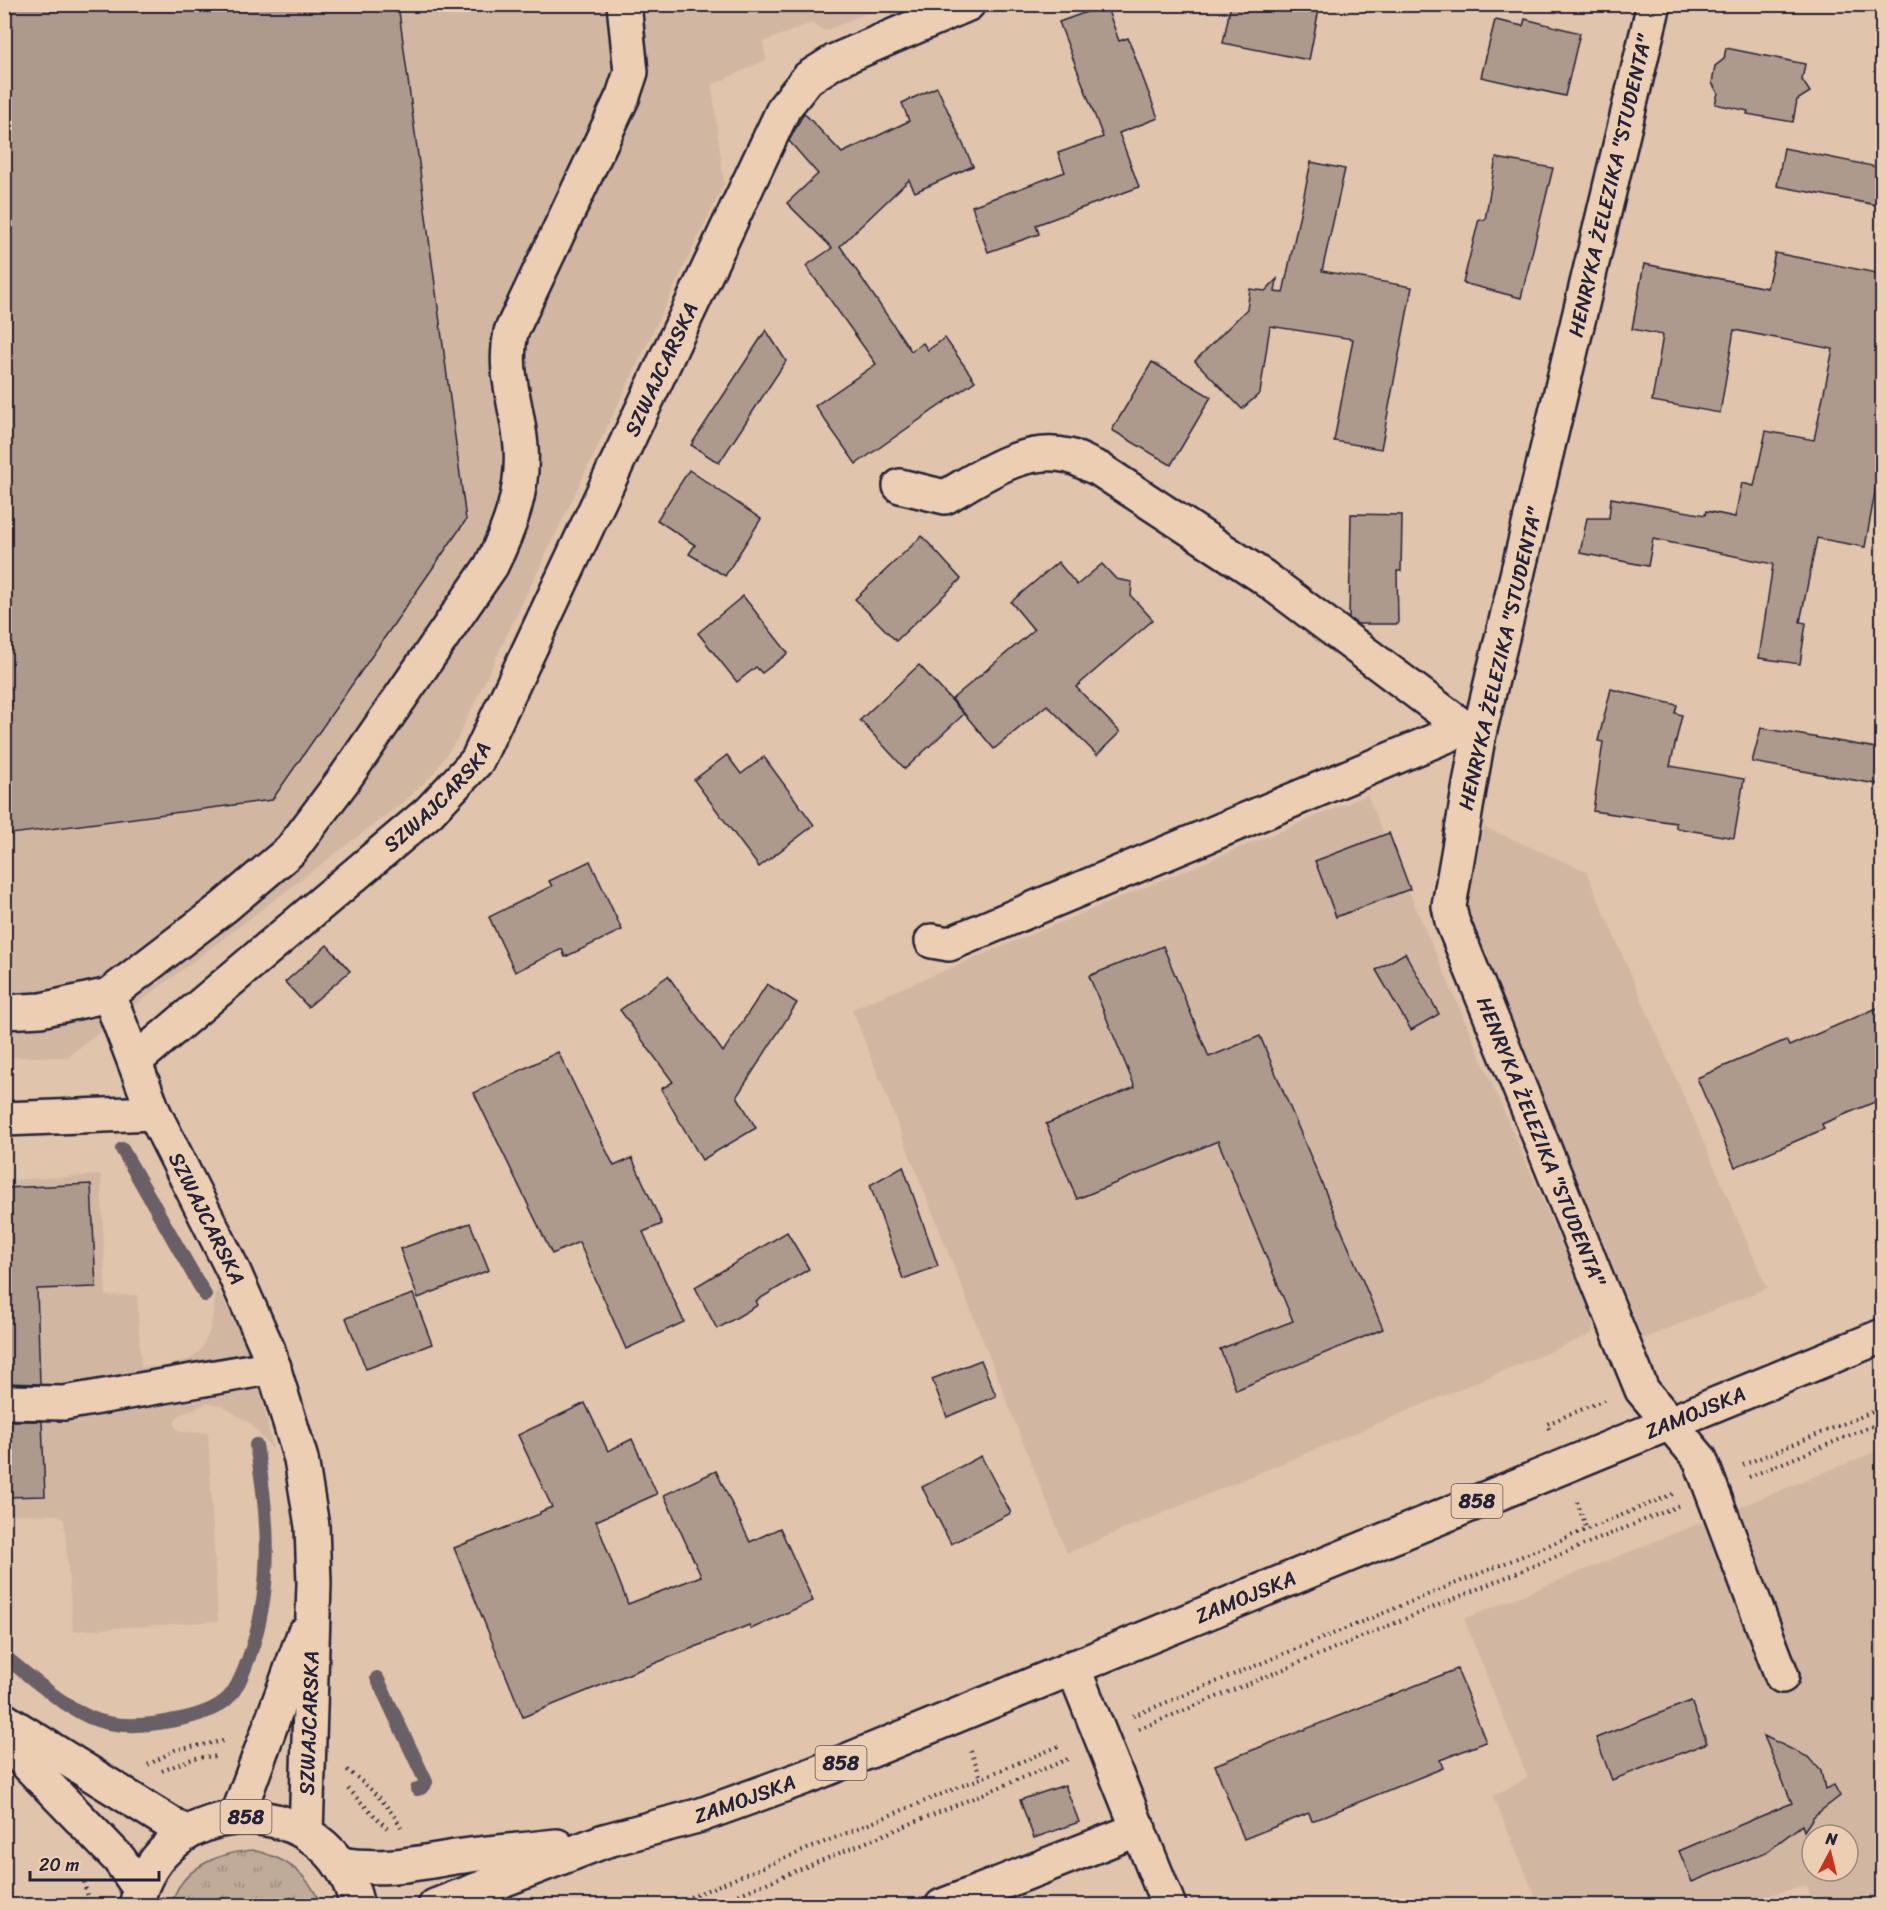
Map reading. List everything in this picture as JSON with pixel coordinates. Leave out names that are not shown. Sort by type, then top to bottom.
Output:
[{"type":"street","points":[[4,1012],[41,1010],[110,995],[224,907],[291,850],[345,778],[492,566],[508,532],[521,486],[521,447],[507,364],[511,332],[623,96],[631,72],[624,4]]},
{"type":"street","name":"SZWAJCARSKA","points":[[306,1833],[310,1748],[313,1552],[308,1496],[301,1459],[274,1367],[236,1277],[154,1113],[135,1060],[429,812],[477,761],[784,108],[808,78],[835,61],[968,4]]},
{"type":"street","name":"HENRYKA ŻELEZIKA \"STUDENTA\"","points":[[1654,4],[1471,733],[1449,906],[1452,921],[1642,1390],[1700,1459],[1782,1676]]},
{"type":"street","points":[[900,486],[945,497],[1004,464],[1022,458],[1039,453],[1070,456],[1099,469],[1262,576],[1471,733]]},
{"type":"street","points":[[932,941],[949,944],[1471,733]]},
{"type":"street","points":[[110,995],[135,1060]]},
{"type":"street","points":[[4,1119],[154,1113]]},
{"type":"street","name":"ZAMOJSKA","points":[[435,1905],[604,1841],[700,1815],[804,1778],[1882,1336]]},
{"type":"street","points":[[4,1402],[63,1404],[274,1367]]},
{"type":"street","name":"SZWAJCARSKA","points":[[237,1817],[312,1613]]},
{"type":"street","points":[[1073,1667],[1168,1905]]},
{"type":"street","points":[[4,1720],[186,1833]]},
{"type":"street","name":"858","points":[[4,1740],[119,1859],[138,1897]]},
{"type":"street","name":"858","points":[[138,1897],[158,1858],[186,1833],[211,1822],[237,1817],[266,1818],[306,1833],[319,1843],[339,1864],[350,1883],[357,1905]]},
{"type":"street","points":[[942,1905],[1139,1829]]},
{"type":"street","name":"ZAMOJSKA","points":[[339,1864],[361,1868],[401,1867],[455,1857],[604,1841]]},
{"type":"path","points":[[1551,1434],[1547,1424],[1619,1394],[1642,1390]]},
{"type":"path","points":[[668,1905],[1100,1737],[1710,1486],[1882,1408]]},
{"type":"path","points":[[711,1905],[1100,1737],[1710,1486],[1882,1422]]},
{"type":"path","points":[[111,1788],[123,1772],[142,1769],[175,1750],[227,1741],[266,1740]]},
{"type":"path","points":[[310,1748],[332,1753],[336,1762],[369,1788],[395,1815],[403,1831]]},
{"type":"shaded area","points":[[5,5],[885,5],[825,31],[812,23],[763,42],[766,60],[712,85],[724,184],[457,739],[434,773],[406,800],[67,1057],[5,1057]]},
{"type":"shaded area","points":[[1367,795],[1594,1319],[1592,1334],[1067,1553],[852,1009]]},
{"type":"shaded area","points":[[1484,827],[1586,871],[1767,1288],[1643,1339],[1465,908]]},
{"type":"shaded area","points":[[101,1175],[106,1296],[137,1295],[141,1367],[166,1366],[190,1359],[201,1350],[210,1330],[217,1288],[247,1344],[261,1393],[273,1450],[251,1424],[221,1405],[208,1403],[179,1415],[175,1421],[175,1427],[180,1432],[208,1433],[218,1621],[73,1631],[64,1520],[57,1515],[5,1514],[4,1180]]},
{"type":"shaded area","points":[[1882,1449],[1882,1905],[1813,1905],[1807,1885],[1735,1905],[1539,1905],[1493,1796],[1528,1778],[1464,1619]]},
{"type":"green space","points":[[252,1850],[275,1857],[294,1868],[309,1884],[321,1905],[171,1905],[183,1881],[202,1865],[226,1855]]},
{"type":"building","points":[[4,4],[398,4],[466,520],[272,800],[4,835]]},
{"type":"building","points":[[1231,4],[1320,4],[1309,60],[1223,43]]},
{"type":"building","points":[[1106,5],[1119,41],[1128,38],[1158,118],[1119,133],[1139,187],[1036,225],[1039,234],[988,252],[972,206],[1065,172],[1058,153],[1103,137],[1059,22]]},
{"type":"building","points":[[1525,19],[1580,33],[1565,96],[1481,77],[1495,20],[1523,26]]},
{"type":"building","points":[[1726,48],[1805,64],[1802,80],[1810,92],[1797,100],[1793,122],[1747,114],[1748,111],[1715,104],[1718,93],[1712,83],[1715,66],[1724,59]]},
{"type":"building","points":[[937,87],[973,166],[915,192],[909,180],[840,246],[911,351],[923,343],[928,350],[945,338],[975,381],[856,464],[815,406],[876,364],[806,266],[832,248],[787,203],[818,174],[789,141],[804,113],[842,153],[909,121],[902,103]]},
{"type":"building","points":[[1784,148],[1882,168],[1882,206],[1777,186]]},
{"type":"building","points":[[1496,158],[1553,168],[1521,298],[1463,283],[1479,219],[1485,220]]},
{"type":"building","points":[[1311,162],[1345,169],[1322,271],[1412,287],[1381,449],[1334,441],[1353,339],[1270,326],[1260,393],[1242,409],[1195,361],[1247,309],[1250,289],[1265,291],[1277,279],[1275,292],[1283,293]]},
{"type":"building","points":[[1775,253],[1882,274],[1882,454],[1865,547],[1817,538],[1800,622],[1806,623],[1800,664],[1759,658],[1773,564],[1653,539],[1648,566],[1580,553],[1587,518],[1609,518],[1611,498],[1705,515],[1706,511],[1735,517],[1742,483],[1754,486],[1766,431],[1814,440],[1833,349],[1734,330],[1720,413],[1652,401],[1663,335],[1632,329],[1644,264],[1767,288]]},
{"type":"building","points":[[766,330],[786,361],[719,463],[691,445]]},
{"type":"building","points":[[1152,362],[1211,397],[1171,465],[1112,430]]},
{"type":"building","points":[[689,470],[761,519],[725,576],[689,554],[695,545],[657,520]]},
{"type":"building","points":[[1351,514],[1402,515],[1401,571],[1397,571],[1398,624],[1358,624],[1349,618]]},
{"type":"building","points":[[922,536],[961,579],[896,641],[855,599]]},
{"type":"building","points":[[1058,562],[1077,585],[1102,564],[1116,579],[1132,582],[1131,596],[1153,620],[1076,687],[1120,732],[1097,755],[1047,705],[994,749],[952,699],[1034,630],[1011,602]]},
{"type":"building","points":[[743,596],[788,653],[762,673],[756,667],[737,682],[698,633]]},
{"type":"building","points":[[919,665],[964,714],[905,769],[860,720]]},
{"type":"building","points":[[1611,689],[1677,705],[1675,713],[1682,715],[1670,766],[1744,779],[1734,838],[1676,828],[1676,823],[1593,811],[1603,742],[1598,741]]},
{"type":"building","points":[[1761,728],[1882,749],[1882,785],[1752,762]]},
{"type":"building","points":[[727,755],[741,774],[764,757],[814,825],[759,867],[694,780]]},
{"type":"building","points":[[1389,833],[1410,889],[1336,917],[1315,861]]},
{"type":"building","points":[[590,861],[622,930],[565,957],[562,949],[515,972],[489,917],[552,886],[549,881]]},
{"type":"building","points":[[327,945],[350,971],[308,1007],[285,982]]},
{"type":"building","points":[[1163,946],[1209,1057],[1260,1036],[1383,1329],[1236,1390],[1220,1349],[1293,1321],[1218,1141],[1077,1199],[1046,1124],[1135,1087],[1089,976]]},
{"type":"building","points":[[1405,953],[1439,1014],[1411,1030],[1376,970]]},
{"type":"building","points":[[668,976],[723,1052],[767,984],[797,1003],[737,1096],[756,1128],[702,1160],[661,1089],[673,1082],[620,1010]]},
{"type":"building","points":[[1882,1006],[1882,1099],[1822,1124],[1824,1129],[1735,1167],[1697,1078],[1786,1040],[1789,1046]]},
{"type":"building","points":[[558,1052],[614,1166],[632,1158],[662,1224],[643,1232],[684,1322],[626,1349],[579,1242],[552,1254],[474,1093]]},
{"type":"building","points":[[903,1166],[938,1266],[903,1279],[870,1185]]},
{"type":"building","points":[[91,1184],[96,1287],[37,1289],[40,1384],[4,1383],[4,1188]]},
{"type":"building","points":[[470,1223],[489,1270],[418,1298],[400,1249]]},
{"type":"building","points":[[787,1232],[809,1269],[756,1301],[758,1305],[717,1329],[695,1287]]},
{"type":"building","points":[[413,1294],[432,1344],[366,1369],[346,1318]]},
{"type":"building","points":[[981,1360],[996,1396],[947,1417],[932,1379]]},
{"type":"building","points":[[585,1403],[608,1451],[632,1439],[657,1494],[596,1521],[628,1604],[701,1576],[664,1495],[716,1471],[750,1542],[780,1528],[813,1601],[751,1629],[749,1625],[523,1717],[454,1548],[540,1514],[552,1507],[518,1435]]},
{"type":"building","points":[[4,1421],[42,1421],[45,1496],[4,1497]]},
{"type":"building","points":[[981,1456],[1011,1513],[951,1544],[922,1487]]},
{"type":"building","points":[[1457,1669],[1486,1742],[1440,1760],[1443,1768],[1312,1821],[1309,1813],[1244,1839],[1215,1765]]},
{"type":"building","points":[[1691,1701],[1707,1743],[1612,1780],[1596,1738]]},
{"type":"building","points":[[1764,1736],[1810,1758],[1821,1771],[1825,1789],[1834,1785],[1840,1796],[1814,1816],[1809,1823],[1800,1823],[1800,1826],[1766,1852],[1692,1882],[1679,1851],[1792,1803]]},
{"type":"building","points":[[1065,1785],[1079,1822],[1034,1838],[1020,1800]]},
{"type":"waterway","points":[[122,1149],[205,1295]]},
{"type":"waterway","points":[[4,1656],[66,1704],[89,1717],[108,1723],[140,1725],[185,1718],[217,1706],[229,1697],[249,1657],[257,1631],[266,1578],[264,1498],[256,1445]]},
{"type":"waterway","points":[[377,1678],[426,1782],[417,1789]]}]
